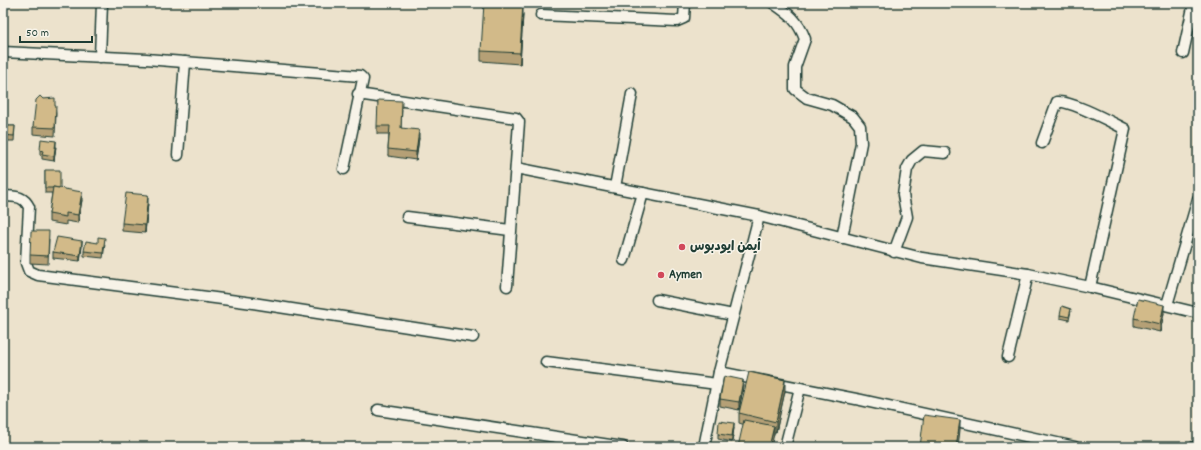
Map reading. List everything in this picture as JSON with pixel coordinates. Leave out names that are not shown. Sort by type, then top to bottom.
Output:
[{"type":"street","points":[[100,57],[102,3]]},
{"type":"street","points":[[542,15],[677,21],[684,18],[685,3]]},
{"type":"street","points":[[773,3],[786,12],[800,25],[805,39],[795,67],[796,89],[807,98],[832,105],[852,117],[860,126],[861,143],[842,238]]},
{"type":"street","points":[[1183,53],[1194,3]]},
{"type":"street","points":[[3,52],[185,62],[360,76],[363,79],[358,94],[344,170]]},
{"type":"street","points":[[178,155],[185,62]]},
{"type":"street","points":[[358,94],[516,118],[519,122],[519,126],[507,286]]},
{"type":"street","points":[[615,187],[632,94]]},
{"type":"street","points":[[1042,143],[1057,102],[1062,101],[1079,107],[1125,129],[1090,287]]},
{"type":"street","points":[[894,252],[907,217],[903,195],[907,169],[912,160],[923,151],[945,153]]},
{"type":"street","points":[[516,168],[759,216],[922,258],[1028,274],[1198,313]]},
{"type":"street","points":[[624,260],[643,193]]},
{"type":"street","points":[[3,196],[21,197],[26,201],[29,207],[26,263],[29,270],[38,275],[253,303],[473,337]]},
{"type":"street","points":[[1167,305],[1198,199]]},
{"type":"street","points":[[704,447],[718,384],[719,372],[759,216]]},
{"type":"street","points":[[406,217],[510,230]]},
{"type":"street","points":[[1008,357],[1028,274]]},
{"type":"street","points":[[656,300],[733,315]]},
{"type":"street","points":[[546,362],[718,384]]},
{"type":"street","points":[[719,372],[1075,447]]},
{"type":"street","points":[[785,447],[800,388]]},
{"type":"street","points":[[378,410],[623,447]]},
{"type":"building","points":[[484,3],[523,3],[520,53],[481,51]]},
{"type":"building","points":[[40,96],[43,99],[55,98],[55,128],[33,127],[36,100]]},
{"type":"building","points":[[378,100],[402,101],[401,128],[419,130],[416,152],[388,149],[390,126],[377,126]]},
{"type":"building","points":[[3,126],[15,126],[14,136],[3,135]]},
{"type":"building","points":[[41,139],[56,141],[54,156],[42,154],[43,151],[40,150]]},
{"type":"building","points":[[45,170],[60,170],[60,188],[45,188]]},
{"type":"building","points":[[53,187],[82,192],[78,215],[66,213],[66,217],[49,214]]},
{"type":"building","points":[[126,193],[148,195],[145,225],[122,223]]},
{"type":"building","points":[[31,231],[49,231],[48,256],[30,255]]},
{"type":"building","points":[[57,237],[82,241],[80,256],[53,252]]},
{"type":"building","points":[[98,237],[105,238],[103,253],[84,251],[86,241],[98,243]]},
{"type":"building","points":[[1138,299],[1164,305],[1160,324],[1134,318]]},
{"type":"building","points":[[1062,306],[1071,309],[1069,317],[1060,315]]},
{"type":"building","points":[[749,372],[785,380],[776,422],[739,413]]},
{"type":"building","points":[[724,376],[743,380],[739,402],[720,399]]},
{"type":"building","points":[[924,415],[960,420],[956,447],[920,447]]},
{"type":"building","points":[[744,420],[774,426],[769,447],[738,447]]},
{"type":"building","points":[[719,421],[734,423],[732,436],[718,434]]},
{"type":"place","name":"أيمن ايودبوس","points":[[682,247]]},
{"type":"place","name":"Aymen","points":[[661,275]]}]
